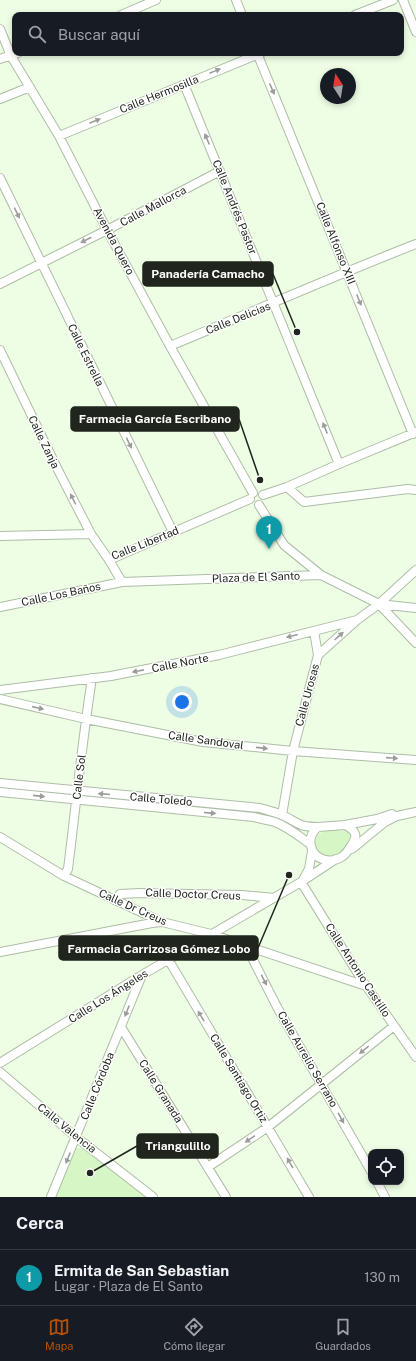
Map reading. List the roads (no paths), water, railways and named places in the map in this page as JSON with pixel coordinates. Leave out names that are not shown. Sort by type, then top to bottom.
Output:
[{"type":"street","points":[[128,12],[156,0]]},
{"type":"street","points":[[236,0],[241,12]]},
{"type":"street","points":[[363,12],[393,0]]},
{"type":"street","points":[[403,0],[416,32]]},
{"type":"street","name":"Avenida Quero","points":[[0,29],[12,50]]},
{"type":"street","points":[[0,59],[12,55]]},
{"type":"street","name":"Avenida Quero","points":[[15,56],[30,87],[58,136],[251,496]]},
{"type":"street","name":"Calle Hermosilla","points":[[58,136],[251,56]]},
{"type":"street","name":"Calle Alfonso XIII","points":[[259,56],[415,433]]},
{"type":"street","name":"Calle Andrés Pastor","points":[[184,84],[339,464]]},
{"type":"street","points":[[0,99],[30,87]]},
{"type":"street","name":"Calle Mallorca","points":[[0,284],[108,230],[220,171]]},
{"type":"street","name":"Calle Estrella","points":[[0,178],[173,532]]},
{"type":"street","name":"Calle Delicias","points":[[170,346],[347,271],[416,244]]},
{"type":"street","name":"Calle Zanja","points":[[0,350],[58,470],[91,534]]},
{"type":"street","points":[[263,495],[263,501],[259,505],[253,504],[251,496],[258,492],[263,495],[287,487],[415,433]]},
{"type":"street","points":[[287,487],[304,502],[408,489],[416,490]]},
{"type":"street","name":"Calle Libertad","points":[[91,534],[108,560],[251,496]]},
{"type":"street","name":"Plaza de El Santo","points":[[259,505],[284,545],[321,575]]},
{"type":"street","points":[[0,536],[91,534]]},
{"type":"street","points":[[108,560],[122,582]]},
{"type":"street","name":"Calle Urosas","points":[[282,815],[292,751],[318,655],[357,620],[379,604],[416,570]]},
{"type":"street","points":[[321,575],[379,604],[416,643]]},
{"type":"street","name":"Plaza de El Santo","points":[[122,582],[321,575]]},
{"type":"street","name":"Calle Los Baños","points":[[0,607],[122,582]]},
{"type":"street","points":[[379,604],[416,608]]},
{"type":"street","name":"Calle Norte","points":[[0,690],[111,676],[219,655],[357,620]]},
{"type":"street","points":[[314,631],[318,655]]},
{"type":"street","name":"Calle Sol","points":[[64,876],[68,869],[92,678]]},
{"type":"street","name":"Calle Sandoval","points":[[0,699],[86,719],[203,742],[292,751],[416,760]]},
{"type":"street","name":"Calle Toledo","points":[[0,783],[260,808],[282,815],[299,825],[318,827]]},
{"type":"street","name":"Calle Toledo","points":[[0,792],[254,817],[282,825],[296,833],[311,848]]},
{"type":"street","points":[[301,882],[309,869],[311,835],[318,827],[345,825],[416,809]]},
{"type":"street","points":[[311,848],[318,857],[324,860],[336,860],[385,822],[397,816],[416,812]]},
{"type":"street","points":[[344,855],[356,837],[352,828],[345,825]]},
{"type":"street","name":"Calle Dr Creus","points":[[0,837],[64,876],[162,922],[211,934],[366,986]]},
{"type":"street","name":"Calle Los Ángeles","points":[[0,1063],[168,959],[274,898],[336,860]]},
{"type":"street","name":"Calle Antonio Castillo","points":[[301,882],[366,986],[394,1026],[415,1052]]},
{"type":"street","name":"Calle Doctor Creus","points":[[114,900],[120,894],[140,893],[235,895],[274,898]]},
{"type":"street","points":[[0,952],[162,922]]},
{"type":"street","name":"Calle Aurelio Serrano","points":[[246,946],[277,1007],[322,1083],[368,1166]]},
{"type":"street","name":"Calle Santiago Ortiz","points":[[168,959],[309,1197]]},
{"type":"street","name":"Calle Córdoba","points":[[51,1197],[142,975]]},
{"type":"street","points":[[208,1167],[268,1127],[394,1026]]},
{"type":"street","name":"Calle Granada","points":[[121,1027],[226,1197]]},
{"type":"street","name":"Calle Valencia","points":[[0,1072],[76,1136],[153,1197]]},
{"type":"street","points":[[379,1185],[385,1197]]},
{"type":"place","name":"Panadería Camacho","points":[[297,332]]},
{"type":"place","name":"Farmacia García Escribano","points":[[260,480]]},
{"type":"place","name":"Ermita de San Sebastian","points":[[269,549]]},
{"type":"place","name":"Farmacia Carrizosa Gómez Lobo","points":[[289,875]]},
{"type":"place","name":"Triangulillo","points":[[90,1173]]}]
